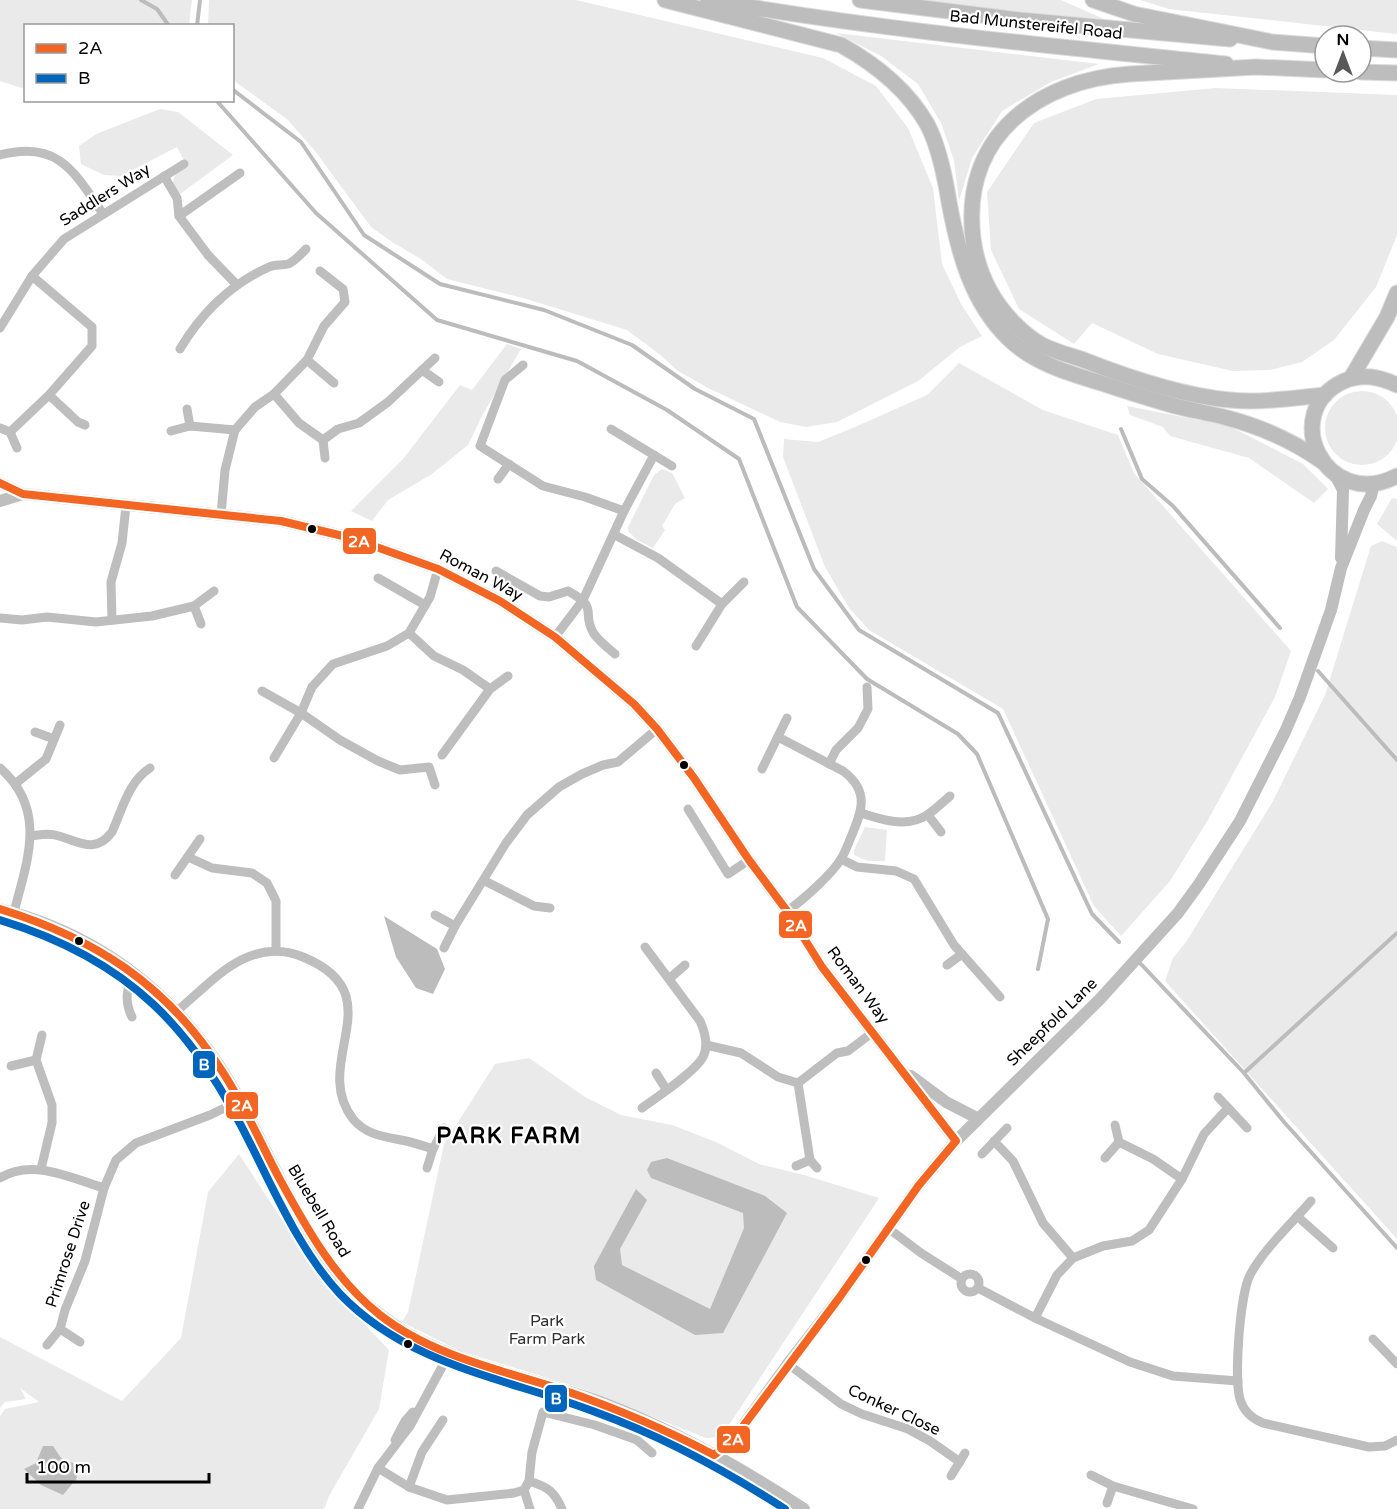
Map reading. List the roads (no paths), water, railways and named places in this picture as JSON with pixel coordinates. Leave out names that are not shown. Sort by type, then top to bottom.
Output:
[{"type":"main road","points":[[665,0],[840,45],[867,59],[899,87],[927,124],[944,170],[961,258],[978,300],[1008,338],[1039,361],[1127,392],[1226,417],[1260,429],[1303,448],[1323,462],[1335,475],[1347,481],[1374,484],[1397,476]]},
{"type":"main road","name":"Bad Munstereifel Road","points":[[708,0],[990,39],[1256,67],[1313,69]]},
{"type":"main road","name":"Bad Munstereifel Road","points":[[860,0],[1020,21],[1313,45]]},
{"type":"main road","points":[[1093,0],[1134,14],[1272,42]]},
{"type":"main road","points":[[1373,49],[1397,50]]},
{"type":"main road","points":[[1256,67],[1110,75],[1071,84],[1042,98],[1019,115],[993,140],[979,171],[970,213],[975,254],[988,290],[1014,323],[1042,344],[1130,377],[1176,390],[1230,400],[1278,400],[1325,395]]},
{"type":"main road","points":[[1373,72],[1397,73]]},
{"type":"main road","points":[[1351,378],[1387,317],[1397,293]]},
{"type":"main road","points":[[1323,462],[1316,449],[1313,421],[1317,407],[1325,395],[1337,385],[1351,378],[1367,376],[1383,378],[1397,385]]},
{"type":"street","points":[[0,155],[38,151],[57,159],[73,170],[103,214]]},
{"type":"street","name":"Saddlers Way","points":[[0,328],[32,276],[64,239],[184,164]]},
{"type":"street","points":[[179,216],[240,173]]},
{"type":"street","points":[[164,176],[177,198],[179,216],[208,255],[237,285]]},
{"type":"street","points":[[180,350],[191,330],[237,285],[271,266],[290,263],[306,249]]},
{"type":"street","points":[[221,515],[225,470],[235,430],[255,407],[274,394],[307,360],[324,326],[345,302],[344,289],[320,271]]},
{"type":"street","points":[[10,432],[49,395],[92,346],[92,327],[32,276]]},
{"type":"street","points":[[323,440],[338,429],[359,423],[388,402],[435,358]]},
{"type":"street","points":[[307,360],[334,384]]},
{"type":"street","points":[[522,365],[505,380],[480,446],[543,486],[585,497],[624,511]]},
{"type":"street","points":[[422,370],[440,382]]},
{"type":"street","points":[[274,394],[299,423],[323,440]]},
{"type":"street","points":[[49,395],[78,422],[85,425]]},
{"type":"street","points":[[187,409],[190,426]]},
{"type":"street","points":[[171,431],[190,426],[235,430]]},
{"type":"street","points":[[0,428],[10,432],[17,448]]},
{"type":"street","points":[[610,429],[672,466]]},
{"type":"street","points":[[323,440],[324,458]]},
{"type":"street","points":[[555,637],[583,600],[624,511],[654,454]]},
{"type":"street","points":[[498,479],[509,464]]},
{"type":"street","name":"Sheepfold Lane","points":[[1335,475],[1343,490],[1341,568]]},
{"type":"street","name":"Roman Way","points":[[0,483],[23,494],[281,520],[375,545],[438,569],[500,600],[555,637],[634,704],[657,729],[694,778],[748,860],[787,911],[822,967],[956,1141]]},
{"type":"street","name":"Sheepfold Lane","points":[[714,1455],[732,1441],[839,1298],[919,1185],[956,1141],[1100,999],[1178,913],[1199,884],[1240,821],[1285,732],[1331,610],[1341,568],[1374,484]]},
{"type":"street","name":"Roman Way","points":[[0,501],[23,494]]},
{"type":"street","points":[[112,620],[111,582],[122,543],[126,506]]},
{"type":"street","points":[[615,534],[658,558],[722,604]]},
{"type":"street","points":[[274,758],[301,713],[312,687],[333,664],[387,646],[409,633],[430,597],[438,569]]},
{"type":"street","points":[[496,571],[540,596],[549,597],[568,591],[583,600],[588,606],[593,632],[615,654]]},
{"type":"street","points":[[378,578],[425,605]]},
{"type":"street","points":[[696,646],[722,604],[744,582]]},
{"type":"street","points":[[0,618],[22,620],[47,617],[96,622],[152,616],[194,606],[214,591]]},
{"type":"street","points":[[194,606],[201,624]]},
{"type":"street","points":[[409,633],[434,656],[463,670],[490,689]]},
{"type":"street","points":[[442,755],[490,689],[508,676]]},
{"type":"street","points":[[829,764],[836,750],[858,728],[868,710],[867,687]]},
{"type":"street","points":[[262,691],[378,761],[400,770],[429,767],[435,785]]},
{"type":"street","points":[[762,769],[787,718]]},
{"type":"street","points":[[15,784],[46,759],[60,725]]},
{"type":"street","points":[[444,948],[455,926],[513,833],[527,815],[543,800],[582,774],[603,765],[618,762],[657,729]]},
{"type":"street","points":[[35,732],[54,739]]},
{"type":"street","points":[[778,737],[852,778],[858,786],[861,804],[861,813],[841,860],[807,897],[787,911]]},
{"type":"street","points":[[0,768],[13,780],[25,804],[31,836],[29,858],[14,912]]},
{"type":"street","points":[[31,836],[53,835],[77,843],[90,845],[100,843],[112,832],[135,781],[141,773],[150,768]]},
{"type":"street","points":[[861,813],[894,822],[913,821],[928,815],[950,796]]},
{"type":"street","points":[[688,809],[728,874],[748,860]]},
{"type":"street","points":[[928,815],[940,831]]},
{"type":"street","points":[[175,875],[200,839]]},
{"type":"street","points":[[188,857],[212,868],[252,873],[267,883],[276,901],[276,950]]},
{"type":"street","points":[[841,860],[857,867],[896,871],[914,879],[950,940],[1000,997]]},
{"type":"street","points":[[484,881],[534,906],[550,908]]},
{"type":"street","name":"Bluebell Road","points":[[0,909],[14,912],[86,940],[133,973],[177,1011],[221,1069],[317,1246],[338,1275],[382,1317],[425,1343],[449,1354],[601,1402],[673,1434],[714,1455],[796,1507]]},
{"type":"street","points":[[435,915],[455,926]]},
{"type":"street","points":[[642,1108],[694,1068],[703,1057],[706,1045],[705,1033],[700,1021],[645,946]]},
{"type":"street","points":[[177,1011],[218,974],[231,964],[245,958],[276,950],[299,955],[316,963],[341,984],[347,998],[349,1010],[339,1086],[353,1118],[361,1127],[375,1135],[408,1141],[433,1149]]},
{"type":"street","points":[[947,965],[962,954]]},
{"type":"street","points":[[669,979],[685,965]]},
{"type":"street","points":[[132,1017],[127,1007],[126,992],[133,973]]},
{"type":"street","points":[[798,1083],[837,1053],[848,1051],[873,1032]]},
{"type":"street","points":[[41,1169],[52,1123],[52,1105],[36,1060],[42,1035]]},
{"type":"street","points":[[706,1045],[741,1053],[778,1077],[798,1083]]},
{"type":"street","points":[[11,1066],[36,1060]]},
{"type":"street","name":"Roman Way","points":[[903,1070],[946,1102],[977,1118]]},
{"type":"street","points":[[656,1073],[666,1089]]},
{"type":"street","points":[[798,1083],[810,1160],[817,1168]]},
{"type":"street","points":[[1218,1097],[1246,1128]]},
{"type":"street","name":"Primrose Drive","points":[[47,1345],[60,1329],[85,1260],[104,1188],[116,1160],[136,1143],[210,1115],[239,1101]]},
{"type":"street","points":[[1035,1318],[1053,1282],[1073,1258],[1089,1250],[1132,1241],[1149,1230],[1182,1179],[1204,1134],[1228,1108]]},
{"type":"street","points":[[1115,1125],[1119,1142]]},
{"type":"street","points":[[427,1168],[433,1149],[444,1128]]},
{"type":"street","points":[[982,1154],[1007,1128]]},
{"type":"street","points":[[994,1141],[1013,1161],[1043,1223],[1073,1258]]},
{"type":"street","points":[[1119,1142],[1153,1159],[1182,1179]]},
{"type":"street","points":[[1105,1158],[1119,1142]]},
{"type":"street","points":[[796,1166],[810,1160]]},
{"type":"street","name":"Primrose Drive","points":[[0,1178],[15,1170],[41,1169],[104,1188]]},
{"type":"street","points":[[1311,1201],[1248,1278],[1240,1326],[1238,1392],[1244,1407],[1254,1419],[1263,1423],[1369,1447],[1385,1446],[1397,1440]]},
{"type":"street","points":[[1297,1216],[1333,1248]]},
{"type":"street","points":[[888,1228],[921,1253],[962,1279],[961,1285],[964,1290],[970,1292],[978,1288],[1035,1318],[1130,1362],[1160,1372],[1185,1377],[1238,1381]]},
{"type":"street","name":"Primrose Drive","points":[[60,1329],[80,1342]]},
{"type":"street","points":[[1373,1339],[1397,1364]]},
{"type":"street","points":[[358,1509],[369,1484],[405,1421],[428,1394],[449,1354]]},
{"type":"street","name":"Conker Close","points":[[788,1364],[841,1404],[862,1414],[908,1429],[960,1462]]},
{"type":"street","points":[[378,1468],[409,1487],[446,1504],[524,1490],[529,1480],[532,1452],[543,1412],[595,1425],[637,1440],[652,1453]]},
{"type":"street","points":[[409,1487],[422,1452],[443,1420]]},
{"type":"street","points":[[951,1476],[966,1453]]},
{"type":"street","points":[[1091,1475],[1113,1486],[1193,1509]]},
{"type":"street","points":[[529,1480],[544,1486],[555,1495],[562,1509]]},
{"type":"street","points":[[350,1509],[369,1484]]},
{"type":"street","points":[[1107,1503],[1113,1486]]},
{"type":"street","points":[[524,1490],[531,1509]]},
{"type":"waterway","points":[[141,0],[157,9],[168,24]]},
{"type":"waterway","points":[[197,24],[200,0]]},
{"type":"waterway","points":[[234,91],[301,142],[364,235],[440,284],[544,310],[632,345],[695,389],[754,419],[814,569],[859,630],[998,713],[1092,914],[1119,942]]},
{"type":"waterway","points":[[218,102],[316,213],[437,320],[577,361],[667,410],[739,459],[797,607],[867,679],[958,734],[977,754],[1048,919],[1038,969]]},
{"type":"waterway","points":[[1121,429],[1142,479],[1173,506],[1280,628]]},
{"type":"waterway","points":[[1318,671],[1397,760]]},
{"type":"waterway","points":[[1244,1073],[1397,933]]},
{"type":"waterway","points":[[1139,962],[1244,1073],[1284,1122],[1397,1248]]},
{"type":"district","name":"PARK FARM","points":[[509,1136]]},
{"type":"park label","name":"Park Farm Park","points":[[547,1330]]}]
